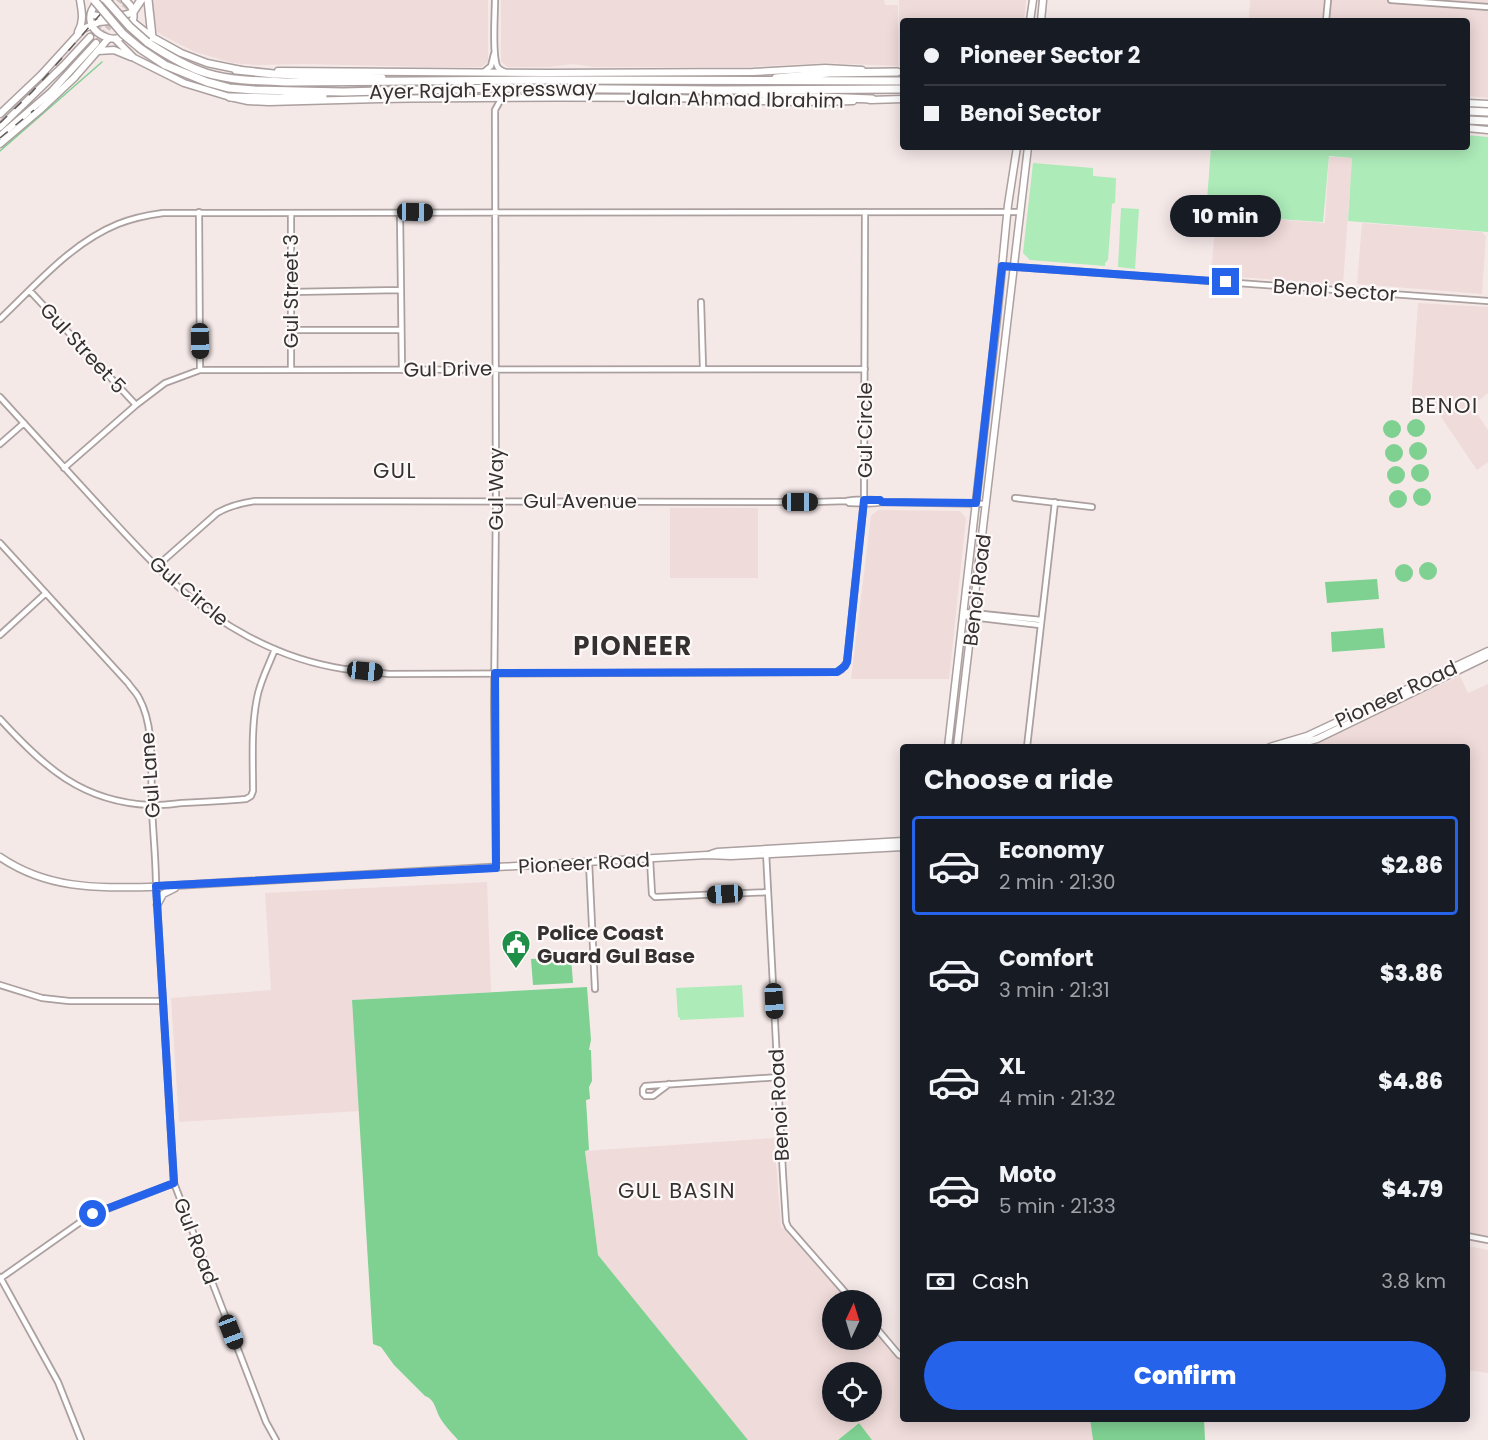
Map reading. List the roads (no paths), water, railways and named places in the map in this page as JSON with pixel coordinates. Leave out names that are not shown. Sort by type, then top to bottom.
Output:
[{"type":"highway","name":"Ayer Rajah Expressway","points":[[94,0],[123,34],[147,54],[173,68],[229,88],[343,92],[496,88],[900,89]]},
{"type":"highway","name":"Ayer Rajah Expressway","points":[[106,0],[130,27],[176,60],[206,73],[223,77],[290,82],[900,81]]},
{"type":"highway","points":[[133,12],[141,0]]},
{"type":"highway","points":[[148,0],[149,39]]},
{"type":"highway","points":[[236,70],[264,74],[441,81]]},
{"type":"highway","points":[[762,80],[829,73],[900,72]]},
{"type":"highway","points":[[717,90],[770,95],[872,99]]},
{"type":"highway","points":[[230,97],[326,96],[343,92]]},
{"type":"highway","points":[[1470,111],[1488,112]]},
{"type":"highway","points":[[1470,120],[1488,121]]},
{"type":"main road","points":[[81,0],[91,14],[98,17],[126,15],[133,12]]},
{"type":"main road","points":[[69,45],[81,26],[81,0]]},
{"type":"main road","points":[[92,24],[91,14],[100,0]]},
{"type":"main road","points":[[0,144],[75,78],[111,39],[126,34],[132,27],[133,12],[124,0]]},
{"type":"main road","points":[[1030,18],[1033,0]]},
{"type":"main road","points":[[1041,18],[1043,0]]},
{"type":"main road","points":[[0,114],[83,29],[99,22],[119,20],[133,22]]},
{"type":"main road","name":"Jalan Ahmad Ibrahim","points":[[133,22],[149,39],[199,61],[236,70],[508,73],[753,72],[825,68],[900,72]]},
{"type":"main road","name":"Jalan Ahmad Ibrahim","points":[[92,24],[100,35],[111,39],[134,58],[184,83],[248,101],[679,98],[815,102],[900,99]]},
{"type":"main road","points":[[0,127],[90,37]]},
{"type":"main road","points":[[97,52],[114,50],[134,58],[135,40],[149,39]]},
{"type":"main road","points":[[0,136],[51,92],[96,43]]},
{"type":"main road","points":[[1470,102],[1488,104]]},
{"type":"main road","points":[[1470,128],[1488,130]]},
{"type":"main road","name":"Benoi Road","points":[[948,744],[1017,150]]},
{"type":"main road","name":"Benoi Road","points":[[957,744],[1028,150]]},
{"type":"main road","name":"Pioneer Road","points":[[1280,744],[1307,736],[1488,651]]},
{"type":"main road","name":"Pioneer Road","points":[[1299,744],[1317,739],[1488,656]]},
{"type":"main road","name":"Pioneer Road","points":[[766,852],[900,842]]},
{"type":"main road","name":"Pioneer Road","points":[[0,857],[21,870],[47,880],[102,888],[650,859],[707,855],[717,852],[900,847]]},
{"type":"main road","points":[[157,905],[167,891],[184,885]]},
{"type":"street","points":[[495,0],[495,53],[499,69],[508,73]]},
{"type":"street","points":[[1326,18],[1328,0]]},
{"type":"street","points":[[1391,0],[1447,2],[1488,7]]},
{"type":"street","points":[[483,72],[491,66],[495,53]]},
{"type":"street","points":[[482,98],[492,104],[495,110]]},
{"type":"street","points":[[495,110],[500,101],[507,98]]},
{"type":"street","name":"Gul Way","points":[[495,110],[496,868]]},
{"type":"street","points":[[199,212],[200,370]]},
{"type":"street","points":[[400,212],[402,370]]},
{"type":"street","name":"Gul Circle","points":[[0,397],[172,584],[215,617],[249,637],[302,659],[341,669],[389,674],[837,672],[847,662],[864,502],[865,212]]},
{"type":"street","points":[[0,319],[78,246],[125,221],[163,213],[1020,212]]},
{"type":"street","name":"Gul Street 3","points":[[291,213],[291,370]]},
{"type":"street","name":"Benoi Sector","points":[[1002,266],[1488,301]]},
{"type":"street","points":[[291,292],[400,290]]},
{"type":"street","name":"Gul Street 5","points":[[30,291],[136,405]]},
{"type":"street","points":[[701,302],[703,368]]},
{"type":"street","points":[[291,330],[401,330]]},
{"type":"street","name":"Gul Drive","points":[[64,468],[136,405],[165,383],[200,370],[865,369]]},
{"type":"street","points":[[0,444],[24,423]]},
{"type":"street","points":[[1015,498],[1092,507]]},
{"type":"street","name":"Gul Avenue","points":[[156,567],[224,508],[263,500],[849,500],[864,502],[880,500],[882,502],[986,504]]},
{"type":"street","points":[[1027,744],[1055,502]]},
{"type":"street","name":"Gul Lane","points":[[0,543],[139,696],[145,713],[151,748],[156,886]]},
{"type":"street","points":[[0,635],[46,593]]},
{"type":"street","points":[[963,614],[1040,623]]},
{"type":"street","points":[[0,719],[42,762],[74,784],[117,802],[152,805],[246,799],[253,791],[253,742],[257,698],[275,649]]},
{"type":"street","name":"Benoi Road","points":[[766,852],[783,1186],[787,1224],[843,1290]]},
{"type":"street","points":[[650,859],[654,897],[768,892]]},
{"type":"street","points":[[589,862],[595,989]]},
{"type":"street","name":"Gul Road","points":[[156,886],[174,1183],[274,1438]]},
{"type":"street","points":[[0,985],[42,998],[69,1001],[163,1001]]},
{"type":"street","points":[[669,1084],[653,1096],[643,1094],[645,1086],[669,1084],[778,1077]]},
{"type":"street","points":[[81,1440],[58,1382],[0,1278],[89,1216],[174,1183]]},
{"type":"street","points":[[1470,1237],[1488,1240]]},
{"type":"street","points":[[882,1334],[900,1355]]},
{"type":"street","points":[[268,1440],[274,1438]]},
{"type":"waterway","points":[[0,151],[102,62]]},
{"type":"tunnel","points":[[90,37],[120,0]]},
{"type":"tunnel","points":[[96,43],[130,0]]},
{"type":"railway","points":[[0,123],[32,92],[113,0]]},
{"type":"railway","points":[[0,138],[34,110]]},
{"type":"place","name":"Police Coast Guard Gul Base","points":[[516,970]]},
{"type":"district","name":"BENOI","points":[[1445,405]]},
{"type":"district","name":"GUL","points":[[395,470]]},
{"type":"district","name":"PIONEER","points":[[633,646]]},
{"type":"district","name":"GUL BASIN","points":[[677,1190]]}]
